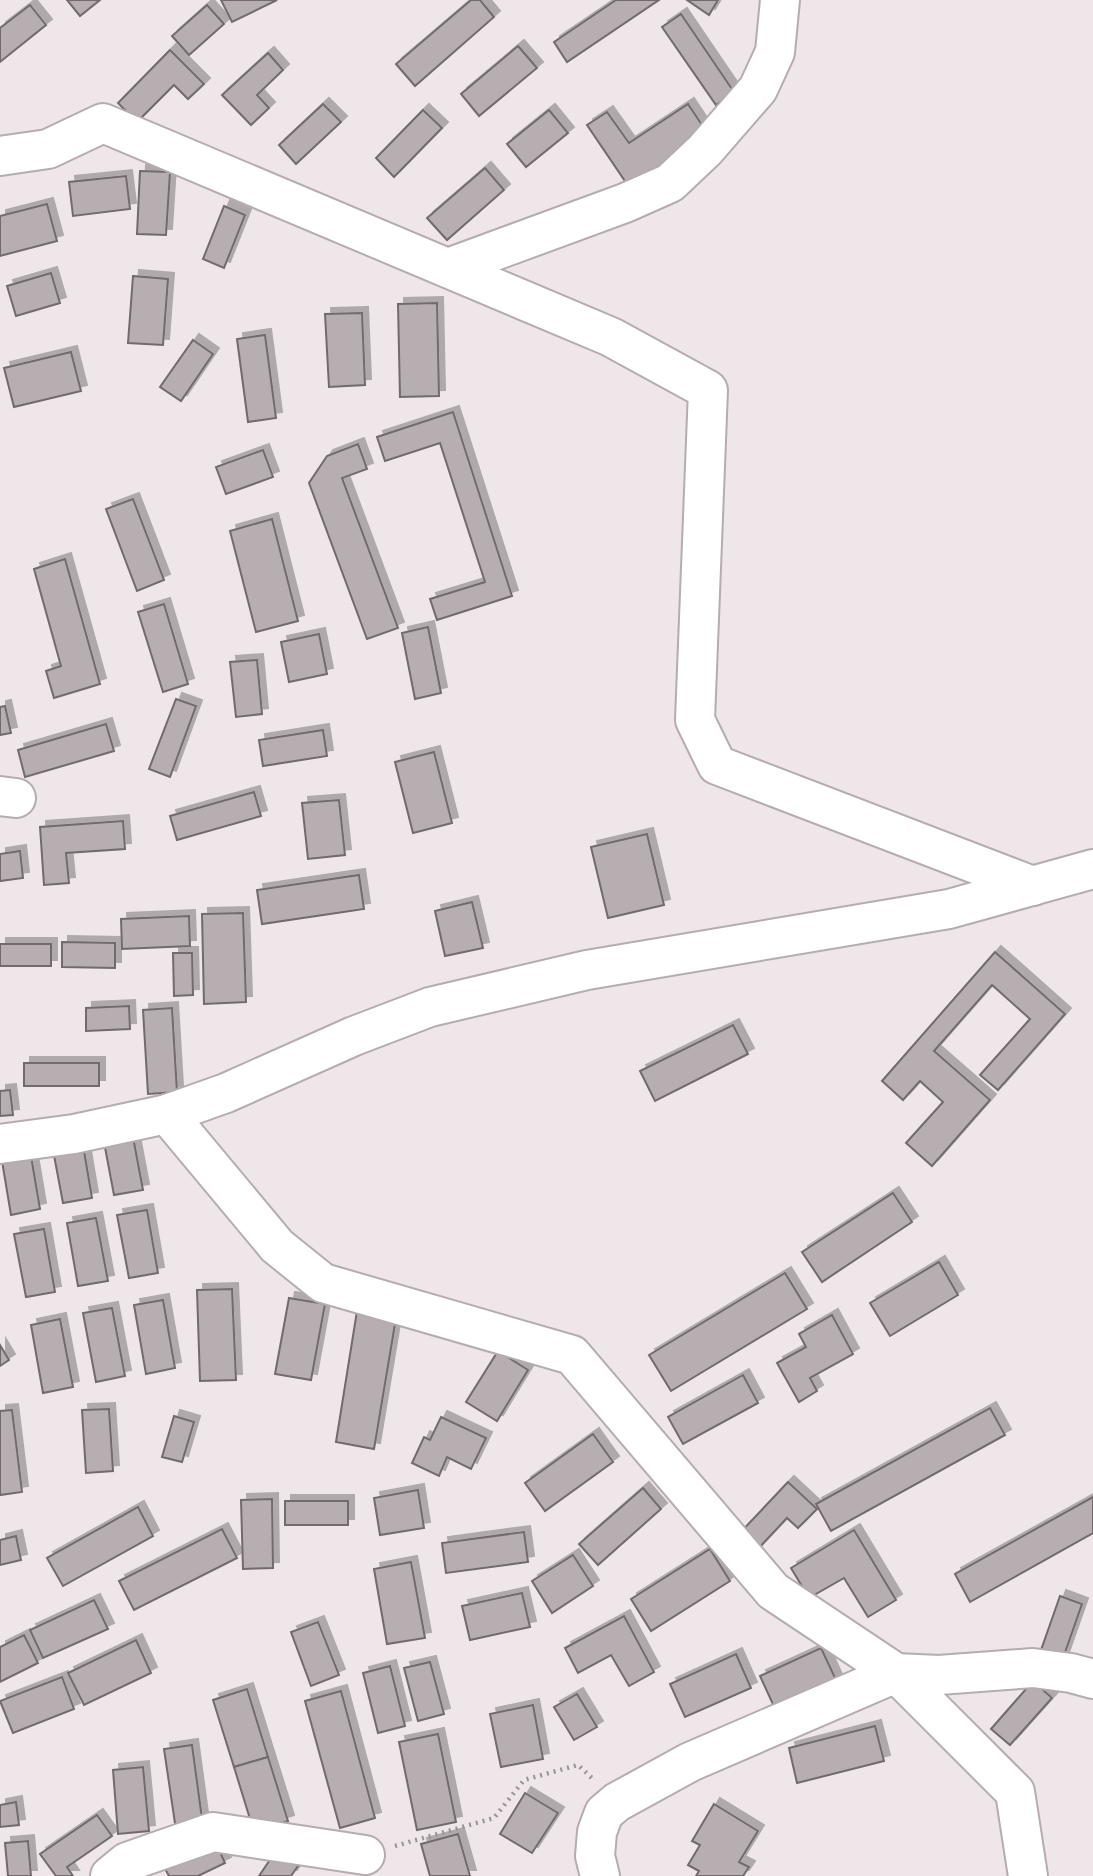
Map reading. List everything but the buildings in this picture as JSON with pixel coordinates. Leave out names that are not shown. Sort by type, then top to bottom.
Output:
[{"type":"street","points":[[448,268],[625,203],[670,183],[705,150],[758,89],[775,52],[780,0]]},
{"type":"street","points":[[0,156],[48,149],[103,123],[611,337],[708,390],[695,720],[717,765],[1033,886]]},
{"type":"street","points":[[0,1144],[74,1134],[167,1114],[226,1093],[430,1007],[587,970],[949,909],[1093,869]]},
{"type":"street","points":[[167,1114],[277,1246],[323,1283],[572,1355],[773,1591],[895,1673],[1015,1792],[1028,1876]]},
{"type":"street","points":[[600,1876],[595,1856],[597,1832],[604,1814],[617,1802],[690,1762],[895,1673],[939,1675],[1033,1668],[1093,1679]]},
{"type":"street","points":[[110,1876],[127,1862],[213,1832],[352,1866]]},
{"type":"path","points":[[352,1866],[494,1818],[524,1780],[579,1765],[617,1802]]}]
